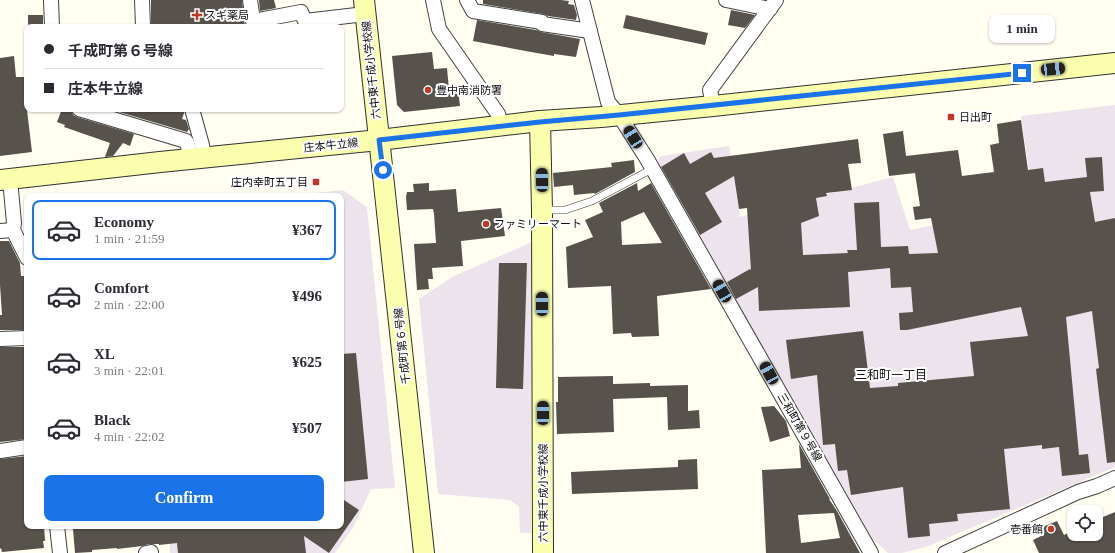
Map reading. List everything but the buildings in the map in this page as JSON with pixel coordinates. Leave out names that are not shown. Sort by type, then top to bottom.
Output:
[{"type":"main road","name":"六中東千成小学校線","points":[[364,7],[379,140]]},
{"type":"main road","name":"庄本牛立線","points":[[5,180],[502,126],[713,106],[1115,63]]},
{"type":"main road","name":"六中東千成小学校線","points":[[540,122],[542,210],[543,553]]},
{"type":"main road","name":"千成町第６号線","points":[[379,140],[424,553]]},
{"type":"street","points":[[51,0],[52,24]]},
{"type":"street","points":[[142,0],[143,24]]},
{"type":"street","points":[[250,0],[254,24],[300,6],[305,21],[364,7]]},
{"type":"street","points":[[433,0],[439,29],[498,114],[502,126]]},
{"type":"street","points":[[468,0],[473,11],[590,31]]},
{"type":"street","name":"三和町第９号線","points":[[582,0],[608,102],[619,115],[652,169],[871,553]]},
{"type":"street","points":[[726,0],[773,5]]},
{"type":"street","points":[[713,106],[710,90],[773,5]]},
{"type":"street","points":[[89,112],[186,140],[188,146],[197,159]]},
{"type":"street","points":[[193,112],[202,145],[197,159]]},
{"type":"street","points":[[5,180],[14,223],[6,231],[24,254]]},
{"type":"street","points":[[0,339],[24,338]]},
{"type":"street","points":[[0,451],[24,447]]},
{"type":"street","points":[[945,553],[1078,492],[1098,486],[1115,478]]},
{"type":"street","points":[[57,529],[60,553]]},
{"type":"lane","points":[[542,210],[565,210],[592,201],[652,169]]},
{"type":"shaded area","points":[[1115,105],[1115,467],[926,547],[902,553],[888,553],[866,533],[656,165],[661,156],[729,146],[740,217],[893,177],[910,230],[1034,204],[1021,116]]},
{"type":"shaded area","points":[[343,190],[367,207],[395,488],[371,489],[354,526],[335,553],[170,553],[168,529],[344,529],[344,193],[315,193]]},
{"type":"shaded area","points":[[532,242],[531,533],[520,533],[519,507],[510,500],[438,494],[419,299],[452,277]]},
{"type":"place","name":"スギ薬局","points":[[197,15]]},
{"type":"place","name":"豊中南消防署","points":[[428,90]]},
{"type":"place","name":"日出町","points":[[951,117]]},
{"type":"place","name":"庄内幸町五丁目","points":[[316,182]]},
{"type":"place","name":"ファミリーマート","points":[[486,224]]},
{"type":"place","name":"壱番館","points":[[1051,529]]},
{"type":"district","name":"三和町一丁目","points":[[891,375]]},
{"type":"route","points":[[383,170],[379,140],[540,122],[1022,73]]}]
